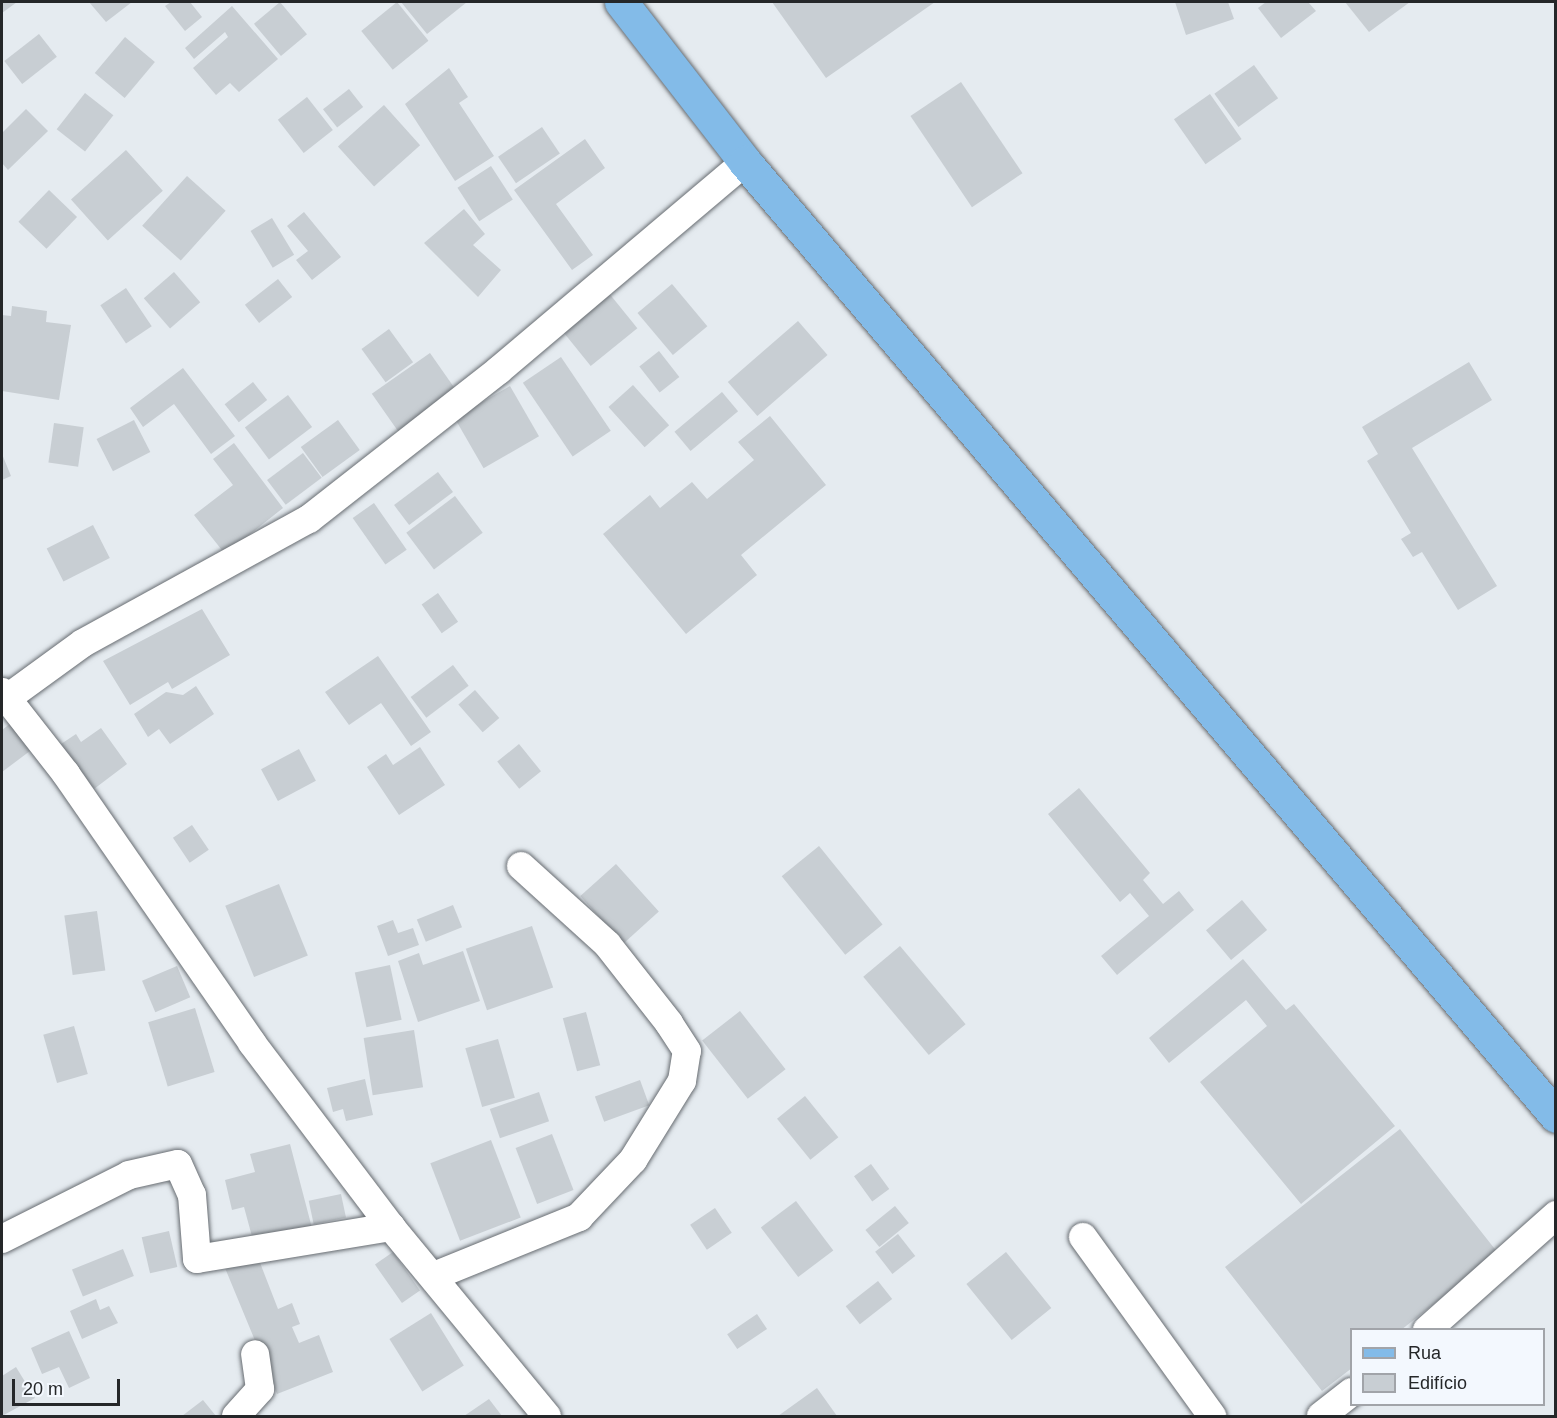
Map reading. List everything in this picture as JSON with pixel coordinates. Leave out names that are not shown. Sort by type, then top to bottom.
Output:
[{"type":"main road","points":[[621,2],[745,162],[1556,1116]]},
{"type":"street","points":[[547,1416],[434,1276],[391,1227],[4,695],[83,643],[309,519],[499,370],[745,162]]},
{"type":"street","points":[[434,1276],[579,1217],[633,1160],[682,1081],[687,1051],[669,1023],[607,944],[520,866]]},
{"type":"street","points":[[2,1239],[129,1175],[178,1164],[192,1195],[196,1260],[391,1227]]},
{"type":"street","points":[[1428,1328],[1556,1215]]},
{"type":"street","points":[[1083,1237],[1212,1416]]},
{"type":"street","points":[[236,1416],[260,1389],[255,1354]]},
{"type":"street","points":[[1321,1416],[1350,1394]]},
{"type":"building","points":[[2,2],[17,2],[2,13]]},
{"type":"building","points":[[89,2],[132,2],[106,22]]},
{"type":"building","points":[[171,2],[190,2],[202,17],[185,31],[165,6]]},
{"type":"building","points":[[280,2],[307,34],[281,56],[254,24]]},
{"type":"building","points":[[397,2],[428,41],[393,70],[361,31]]},
{"type":"building","points":[[401,2],[467,2],[427,34]]},
{"type":"building","points":[[772,2],[935,2],[826,78]]},
{"type":"building","points":[[1175,2],[1228,2],[1234,19],[1186,35]]},
{"type":"building","points":[[1266,2],[1308,2],[1316,11],[1281,38],[1258,8]]},
{"type":"building","points":[[1345,2],[1410,2],[1369,32]]},
{"type":"building","points":[[232,6],[278,59],[239,92],[230,83],[216,95],[193,68],[228,37],[225,32],[194,59],[185,48]]},
{"type":"building","points":[[39,34],[57,57],[22,84],[4,61]]},
{"type":"building","points":[[125,37],[155,62],[125,98],[95,73]]},
{"type":"building","points":[[1254,65],[1278,98],[1238,127],[1214,94]]},
{"type":"building","points":[[449,68],[468,97],[459,103],[494,156],[455,181],[405,104]]},
{"type":"building","points":[[961,82],[1023,173],[972,207],[910,116]]},
{"type":"building","points":[[349,89],[363,107],[337,127],[323,109]]},
{"type":"building","points":[[85,93],[113,115],[85,151],[57,129]]},
{"type":"building","points":[[1210,94],[1242,139],[1206,164],[1174,119]]},
{"type":"building","points":[[307,97],[333,130],[304,153],[278,120]]},
{"type":"building","points":[[384,105],[420,145],[374,187],[338,146]]},
{"type":"building","points":[[26,109],[48,131],[8,170],[2,163],[2,133]]},
{"type":"building","points":[[542,127],[560,154],[516,183],[498,157]]},
{"type":"building","points":[[585,139],[605,168],[556,204],[593,255],[572,270],[514,190]]},
{"type":"building","points":[[126,150],[163,191],[108,240],[71,200]]},
{"type":"building","points":[[491,166],[513,200],[479,221],[457,188]]},
{"type":"building","points":[[187,176],[226,211],[181,261],[142,226]]},
{"type":"building","points":[[49,190],[77,217],[46,249],[18,222]]},
{"type":"building","points":[[464,209],[485,234],[473,245],[501,270],[478,297],[424,243]]},
{"type":"building","points":[[304,212],[341,257],[312,280],[296,260],[308,251],[287,226]]},
{"type":"building","points":[[272,218],[294,255],[273,268],[251,231]]},
{"type":"building","points":[[174,272],[200,302],[170,328],[144,298]]},
{"type":"building","points":[[278,279],[292,297],[259,323],[245,305]]},
{"type":"building","points":[[672,284],[707,326],[673,355],[638,313]]},
{"type":"building","points":[[604,287],[637,328],[591,366],[557,325]]},
{"type":"building","points":[[126,288],[152,326],[126,343],[100,305]]},
{"type":"building","points":[[12,306],[47,311],[46,322],[71,325],[59,400],[2,391],[2,315],[11,316]]},
{"type":"building","points":[[798,321],[828,355],[757,416],[728,382]]},
{"type":"building","points":[[389,329],[413,362],[386,382],[361,349]]},
{"type":"building","points":[[659,351],[679,377],[660,392],[639,366]]},
{"type":"building","points":[[430,353],[457,392],[399,432],[372,394]]},
{"type":"building","points":[[561,357],[611,431],[573,457],[523,383]]},
{"type":"building","points":[[1469,362],[1492,400],[1412,448],[1497,586],[1458,610],[1422,552],[1413,557],[1401,539],[1411,533],[1367,461],[1378,454],[1362,427]]},
{"type":"building","points":[[183,368],[235,436],[211,454],[174,404],[143,427],[130,408]]},
{"type":"building","points":[[253,382],[267,400],[239,422],[225,404]]},
{"type":"building","points":[[633,385],[669,425],[645,447],[608,407]]},
{"type":"building","points":[[510,386],[539,436],[484,468],[455,418]]},
{"type":"building","points":[[722,392],[738,411],[691,451],[675,432]]},
{"type":"building","points":[[288,395],[312,427],[269,459],[245,427]]},
{"type":"building","points":[[770,416],[826,485],[741,555],[757,575],[686,634],[603,534],[650,495],[660,508],[692,482],[707,499],[754,460],[738,442]]},
{"type":"building","points":[[134,420],[150,452],[113,471],[97,439]]},
{"type":"building","points":[[338,420],[360,450],[323,477],[301,447]]},
{"type":"building","points":[[54,423],[84,427],[78,467],[48,463]]},
{"type":"building","points":[[234,443],[283,508],[225,554],[194,515],[233,485],[213,459]]},
{"type":"building","points":[[303,453],[322,478],[286,505],[267,480]]},
{"type":"building","points":[[2,454],[11,476],[2,480]]},
{"type":"building","points":[[438,472],[453,492],[409,525],[394,505]]},
{"type":"building","points":[[455,496],[483,533],[434,569],[406,533]]},
{"type":"building","points":[[374,503],[407,550],[385,565],[353,518]]},
{"type":"building","points":[[93,525],[110,558],[63,582],[47,549]]},
{"type":"building","points":[[438,593],[458,622],[442,633],[422,604]]},
{"type":"building","points":[[202,609],[230,655],[172,689],[168,682],[130,705],[103,661]]},
{"type":"building","points":[[378,656],[431,732],[411,746],[381,703],[349,725],[325,692]]},
{"type":"building","points":[[453,665],[469,686],[426,718],[411,697]]},
{"type":"building","points":[[196,686],[214,714],[170,744],[159,729],[148,737],[134,714],[166,692],[183,695]]},
{"type":"building","points":[[475,690],[499,718],[483,732],[458,704]]},
{"type":"building","points":[[11,723],[30,751],[2,772],[2,730]]},
{"type":"building","points":[[101,728],[127,764],[94,789],[61,744],[76,734],[81,742]]},
{"type":"building","points":[[519,744],[541,771],[519,789],[497,762]]},
{"type":"building","points":[[420,747],[445,785],[399,815],[367,767],[386,754],[393,765]]},
{"type":"building","points":[[299,749],[316,781],[278,801],[261,769]]},
{"type":"building","points":[[1079,788],[1150,873],[1143,880],[1163,904],[1179,891],[1194,910],[1117,975],[1101,956],[1149,916],[1130,893],[1120,902],[1048,814]]},
{"type":"building","points":[[192,825],[209,850],[190,863],[173,838]]},
{"type":"building","points":[[819,846],[883,924],[845,955],[782,876]]},
{"type":"building","points":[[616,864],[659,912],[623,944],[580,896]]},
{"type":"building","points":[[279,884],[308,955],[254,977],[225,906]]},
{"type":"building","points":[[1242,900],[1267,930],[1231,960],[1206,930]]},
{"type":"building","points":[[453,905],[462,927],[426,942],[417,920]]},
{"type":"building","points":[[97,911],[105,970],[73,975],[64,916]]},
{"type":"building","points":[[393,920],[398,933],[413,928],[419,945],[388,956],[377,926]]},
{"type":"building","points":[[532,926],[553,987],[487,1010],[466,949]]},
{"type":"building","points":[[900,946],[966,1024],[929,1055],[863,977]]},
{"type":"building","points":[[463,951],[480,1001],[418,1022],[398,961],[419,953],[423,965]]},
{"type":"building","points":[[1243,959],[1286,1010],[1294,1004],[1395,1126],[1301,1204],[1200,1082],[1267,1026],[1246,1000],[1169,1063],[1149,1038]]},
{"type":"building","points":[[390,965],[402,1020],[366,1027],[355,972]]},
{"type":"building","points":[[177,966],[190,997],[155,1012],[142,981]]},
{"type":"building","points":[[195,1008],[215,1072],[168,1086],[148,1022]]},
{"type":"building","points":[[740,1011],[786,1069],[748,1099],[702,1041]]},
{"type":"building","points":[[586,1012],[600,1065],[577,1071],[563,1018]]},
{"type":"building","points":[[74,1026],[88,1074],[57,1083],[43,1035]]},
{"type":"building","points":[[414,1030],[423,1087],[373,1095],[364,1038]]},
{"type":"building","points":[[498,1039],[515,1098],[482,1107],[465,1048]]},
{"type":"building","points":[[365,1079],[373,1115],[346,1121],[343,1109],[333,1112],[327,1088]]},
{"type":"building","points":[[640,1080],[649,1105],[604,1122],[595,1096]]},
{"type":"building","points":[[539,1092],[549,1121],[500,1138],[490,1109]]},
{"type":"building","points":[[805,1096],[838,1137],[810,1160],[777,1119]]},
{"type":"building","points":[[1400,1129],[1498,1253],[1404,1328],[1350,1328],[1350,1370],[1322,1391],[1225,1267]]},
{"type":"building","points":[[552,1134],[574,1190],[537,1204],[516,1148]]},
{"type":"building","points":[[491,1140],[521,1217],[460,1241],[430,1163]]},
{"type":"building","points":[[290,1144],[312,1228],[254,1244],[244,1207],[232,1210],[225,1180],[255,1172],[250,1154]]},
{"type":"building","points":[[871,1164],[889,1189],[872,1201],[854,1176]]},
{"type":"building","points":[[341,1194],[346,1217],[314,1224],[309,1201]]},
{"type":"building","points":[[796,1201],[833,1251],[798,1277],[761,1227]]},
{"type":"building","points":[[895,1206],[909,1223],[879,1247],[865,1230]]},
{"type":"building","points":[[715,1208],[732,1233],[707,1250],[690,1225]]},
{"type":"building","points":[[169,1231],[177,1267],[150,1273],[142,1237]]},
{"type":"building","points":[[898,1234],[915,1256],[892,1274],[875,1252]]},
{"type":"building","points":[[123,1249],[134,1276],[83,1296],[72,1270]]},
{"type":"building","points":[[393,1252],[420,1291],[402,1303],[375,1265]]},
{"type":"building","points":[[1006,1252],[1051,1308],[1012,1340],[966,1284]]},
{"type":"building","points":[[257,1255],[278,1309],[292,1303],[300,1324],[292,1327],[299,1343],[319,1335],[333,1372],[277,1394],[225,1268]]},
{"type":"building","points":[[878,1281],[892,1299],[860,1324],[846,1306]]},
{"type":"building","points":[[96,1299],[100,1310],[109,1306],[118,1323],[82,1339],[70,1311]]},
{"type":"building","points":[[431,1313],[464,1366],[422,1392],[389,1339]]},
{"type":"building","points":[[757,1314],[767,1329],[737,1349],[727,1334]]},
{"type":"building","points":[[69,1331],[90,1378],[69,1388],[59,1367],[42,1374],[31,1348]]},
{"type":"building","points":[[16,1367],[35,1398],[2,1416],[2,1376]]},
{"type":"building","points":[[817,1388],[837,1416],[778,1416]]},
{"type":"building","points":[[489,1399],[502,1416],[464,1416]]},
{"type":"building","points":[[203,1400],[216,1416],[182,1416]]}]
